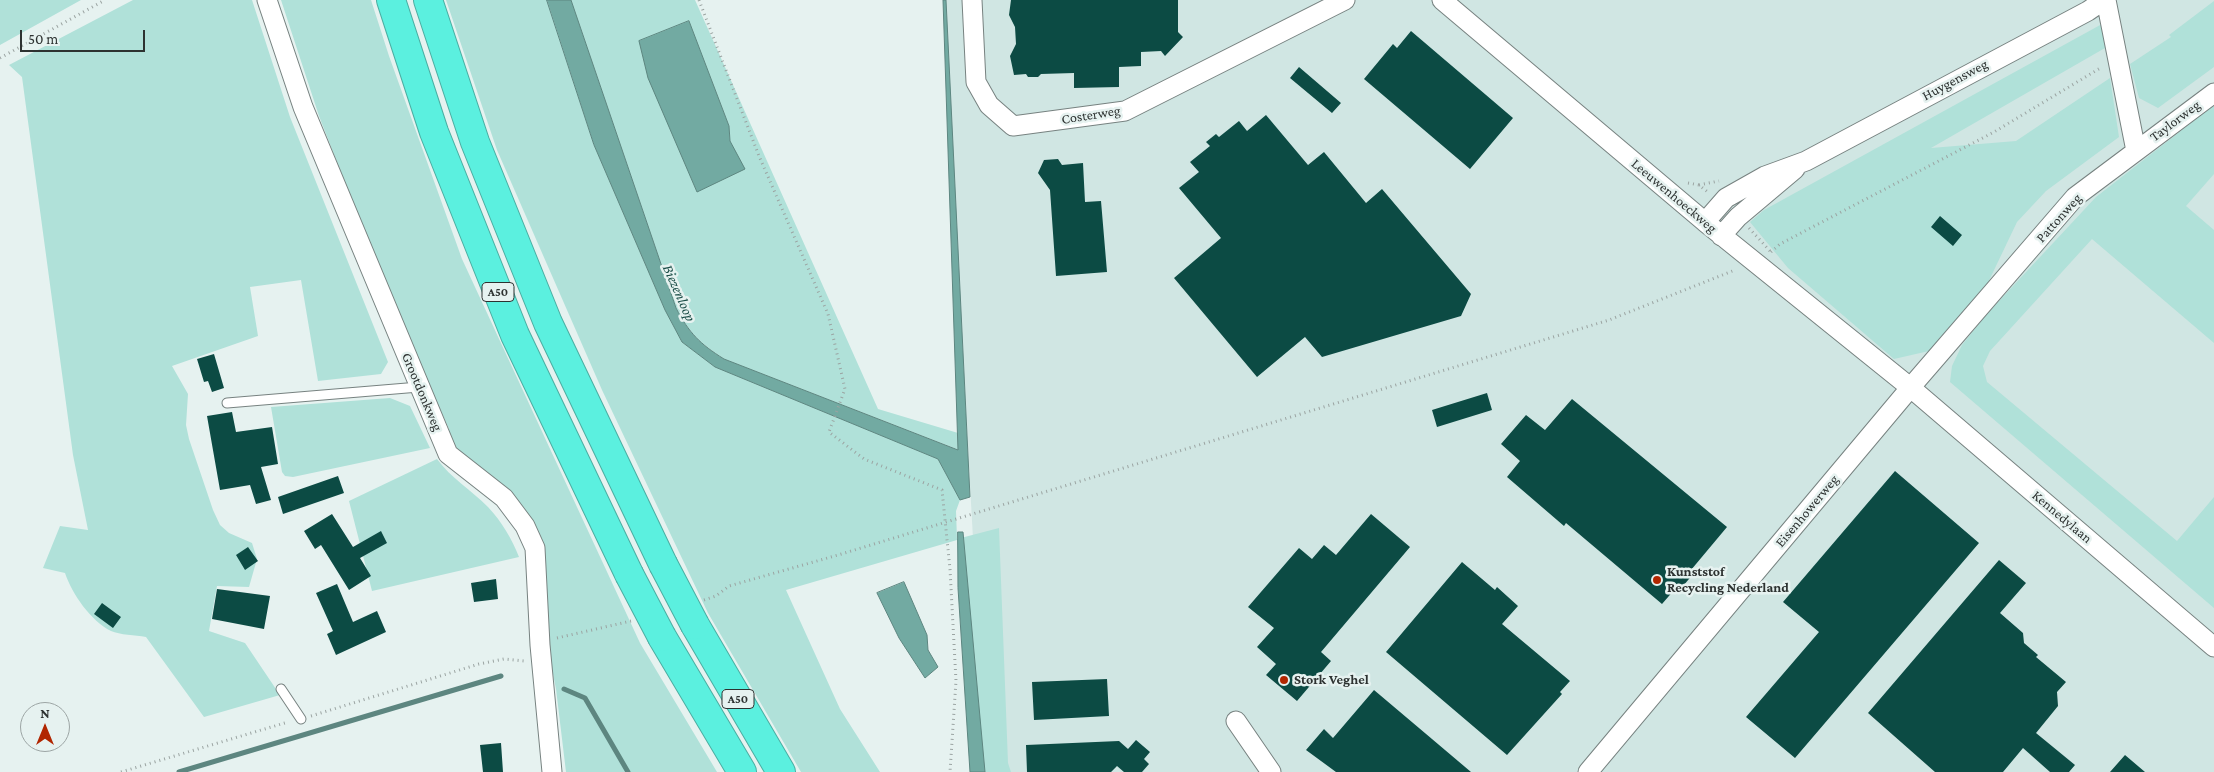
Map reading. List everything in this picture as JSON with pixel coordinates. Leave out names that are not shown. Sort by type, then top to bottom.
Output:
[{"type":"highway","name":"A50","points":[[391,0],[434,132],[516,335],[629,574],[662,637],[742,772]]},
{"type":"highway","name":"A50","points":[[428,0],[475,142],[548,324],[663,564],[696,614],[780,772]]},
{"type":"street","name":"Grootdonkweg","points":[[267,0],[303,107],[448,454],[504,498],[525,526],[535,548],[540,645],[552,772]]},
{"type":"street","name":"Costerweg","points":[[972,0],[976,82],[990,106],[1013,126],[1125,111],[1345,0]]},
{"type":"street","name":"Leeuwenhoeckweg","points":[[1442,0],[1704,222],[1911,388]]},
{"type":"street","name":"Huygensweg","points":[[1704,222],[1726,198],[1765,176],[1806,161],[2088,11],[2105,0]]},
{"type":"street","points":[[2105,0],[2136,151]]},
{"type":"street","name":"Taylorweg","points":[[2136,151],[2214,93]]},
{"type":"street","name":"Pattonweg","points":[[1911,388],[2075,197],[2136,151]]},
{"type":"street","name":"Huygensweg","points":[[1721,236],[1738,216],[1806,161]]},
{"type":"street","name":"Kennedylaan","points":[[1911,388],[2214,646]]},
{"type":"street","name":"Eisenhowerweg","points":[[1588,772],[1911,388]]},
{"type":"street","points":[[1236,721],[1272,772]]},
{"type":"lane","points":[[227,403],[419,387]]},
{"type":"lane","points":[[281,689],[301,719]]},
{"type":"path","points":[[0,58],[106,0]]},
{"type":"path","points":[[699,0],[758,156],[828,314],[844,389],[829,432],[864,459],[942,490],[956,681],[950,772]]},
{"type":"path","points":[[1772,252],[1780,244],[1994,132],[2118,57]]},
{"type":"path","points":[[696,614],[729,586],[945,523],[1608,320],[1735,270]]},
{"type":"path","points":[[121,772],[479,664],[504,659],[520,660],[545,641],[639,619]]},
{"type":"shaded area","points":[[0,0],[81,0],[0,45]]},
{"type":"shaded area","points":[[133,0],[252,0],[290,117],[388,362],[381,374],[318,381],[301,280],[250,287],[258,336],[172,366],[188,394],[186,425],[189,439],[213,510],[220,525],[229,533],[252,543],[257,559],[249,587],[217,586],[209,631],[245,643],[280,695],[204,717],[146,637],[111,631],[96,621],[77,598],[65,573],[43,568],[60,526],[88,530],[73,455],[22,77],[9,65]]},
{"type":"shaded area","points":[[281,0],[371,0],[389,56],[462,259],[640,643],[717,772],[566,772],[556,689],[545,634],[539,549],[461,458],[449,437],[449,429],[407,336],[319,116]]},
{"type":"shaded area","points":[[446,0],[547,0],[594,145],[665,310],[682,342],[715,367],[938,459],[960,500],[956,511],[957,539],[999,528],[1008,763],[1011,772],[970,772],[957,540],[786,590],[840,709],[880,772],[801,772],[708,613],[602,390],[497,150]]},
{"type":"shaded area","points":[[547,0],[571,0],[676,308],[696,337],[724,359],[958,450],[943,0],[946,0],[970,497],[960,500],[938,459],[715,367],[682,342],[665,310],[594,145]]},
{"type":"shaded area","points":[[571,0],[695,0],[878,409],[958,433],[959,450],[724,359],[696,337],[676,308]],"holes":[[[689,22],[729,126],[730,141],[697,192],[676,140]]]},
{"type":"shaded area","points":[[943,0],[2214,0],[2214,772],[986,772]]},
{"type":"shaded area","points":[[2214,1],[2214,67],[2158,108],[2139,98],[2130,64],[2171,37],[2169,35]]},
{"type":"shaded area","points":[[689,21],[729,126],[730,141],[745,169],[697,192],[648,78],[639,41]]},
{"type":"shaded area","points":[[2102,24],[2105,48],[1931,148],[2016,141],[2110,78],[2119,137],[2046,191],[2017,222],[1985,289],[1929,351],[1894,359],[1788,268],[1750,222],[1764,210]]},
{"type":"shaded area","points":[[2214,105],[2214,174],[2186,206],[2214,230],[2214,343],[2092,239],[1990,351],[1983,366],[1987,382],[2177,541],[2214,497],[2214,608],[1950,382],[1952,366],[1962,345],[1986,315],[2096,197]]},
{"type":"shaded area","points":[[390,398],[410,406],[430,448],[293,477],[285,476],[282,472],[271,407]]},
{"type":"shaded area","points":[[437,459],[448,472],[493,513],[506,531],[519,557],[372,591],[349,501]]},
{"type":"shaded area","points":[[958,532],[963,532],[985,772],[970,772],[958,588]]},
{"type":"shaded area","points":[[904,582],[927,635],[928,650],[938,667],[925,678],[899,638],[877,593]]},
{"type":"building","points":[[1011,0],[1178,0],[1178,32],[1183,37],[1165,56],[1161,51],[1141,52],[1141,66],[1119,67],[1119,87],[1074,88],[1074,73],[1041,74],[1038,77],[1028,77],[1026,74],[1014,75],[1010,56],[1016,44],[1015,27],[1009,15]]},
{"type":"building","points":[[1411,31],[1513,118],[1470,169],[1364,79],[1393,44],[1397,48]]},
{"type":"building","points":[[1299,67],[1341,103],[1332,113],[1290,78]]},
{"type":"building","points":[[1266,115],[1308,165],[1324,152],[1366,203],[1382,189],[1471,294],[1461,316],[1322,357],[1305,337],[1257,377],[1174,278],[1221,238],[1179,188],[1199,172],[1190,162],[1210,146],[1206,142],[1216,134],[1219,137],[1239,121],[1247,131]]},
{"type":"building","points":[[1058,159],[1062,165],[1083,163],[1085,202],[1101,201],[1107,272],[1056,276],[1050,190],[1038,173],[1044,160]]},
{"type":"building","points":[[1940,216],[1962,235],[1953,246],[1931,227]]},
{"type":"building","points":[[214,354],[224,388],[212,392],[208,381],[204,382],[197,359]]},
{"type":"building","points":[[1487,393],[1492,410],[1437,427],[1432,410]]},
{"type":"building","points":[[1572,399],[1727,527],[1691,570],[1694,573],[1678,592],[1675,589],[1662,604],[1566,523],[1564,526],[1507,477],[1520,461],[1501,444],[1526,415],[1545,430]]},
{"type":"building","points":[[232,412],[236,432],[272,427],[278,464],[261,467],[271,500],[256,504],[250,485],[220,490],[207,416]]},
{"type":"building","points":[[1895,471],[1979,543],[1795,758],[1746,717],[1819,632],[1783,602]]},
{"type":"building","points":[[338,476],[344,493],[283,514],[278,497]]},
{"type":"building","points":[[332,514],[353,547],[381,531],[387,543],[360,558],[371,576],[349,590],[321,545],[315,549],[304,531]]},
{"type":"building","points":[[1371,514],[1410,547],[1321,652],[1331,661],[1297,701],[1266,675],[1276,664],[1257,647],[1274,628],[1248,607],[1299,548],[1312,559],[1324,545],[1336,555]]},
{"type":"building","points":[[248,547],[258,561],[245,570],[236,555]]},
{"type":"building","points":[[1999,560],[2026,583],[2000,613],[2023,633],[2024,643],[2038,655],[2036,657],[2066,682],[2057,692],[2058,706],[2036,733],[2075,765],[2069,772],[2050,772],[2023,748],[2003,772],[1935,772],[1868,713]]},
{"type":"building","points":[[1462,562],[1495,590],[1497,587],[1518,606],[1502,624],[1570,681],[1560,692],[1562,694],[1507,755],[1386,652]]},
{"type":"building","points":[[496,579],[498,599],[474,602],[471,583]]},
{"type":"building","points":[[337,584],[353,622],[377,611],[386,632],[336,655],[327,634],[333,631],[316,593]]},
{"type":"building","points":[[217,589],[270,596],[264,629],[212,619]]},
{"type":"building","points":[[102,603],[121,617],[113,628],[94,614]]},
{"type":"building","points":[[1107,679],[1109,716],[1034,720],[1032,682]]},
{"type":"building","points":[[1374,690],[1471,772],[1336,772],[1306,750],[1324,729],[1333,738]]},
{"type":"building","points":[[1136,740],[1150,752],[1144,759],[1149,764],[1142,772],[1124,772],[1117,766],[1111,772],[1027,772],[1026,745],[1119,741],[1128,749]]},
{"type":"building","points":[[501,743],[503,772],[483,772],[480,745]]},
{"type":"building","points":[[2125,755],[2145,772],[2110,772]]},
{"type":"waterway","points":[[179,772],[501,676]]},
{"type":"waterway","points":[[564,689],[585,698],[628,772]]},
{"type":"place","name":"Kunststof Recycling Nederland","points":[[1657,580]]},
{"type":"place","name":"Stork Veghel","points":[[1284,680]]},
{"type":"water label","name":"Biezenloop","points":[[679,293]]}]
